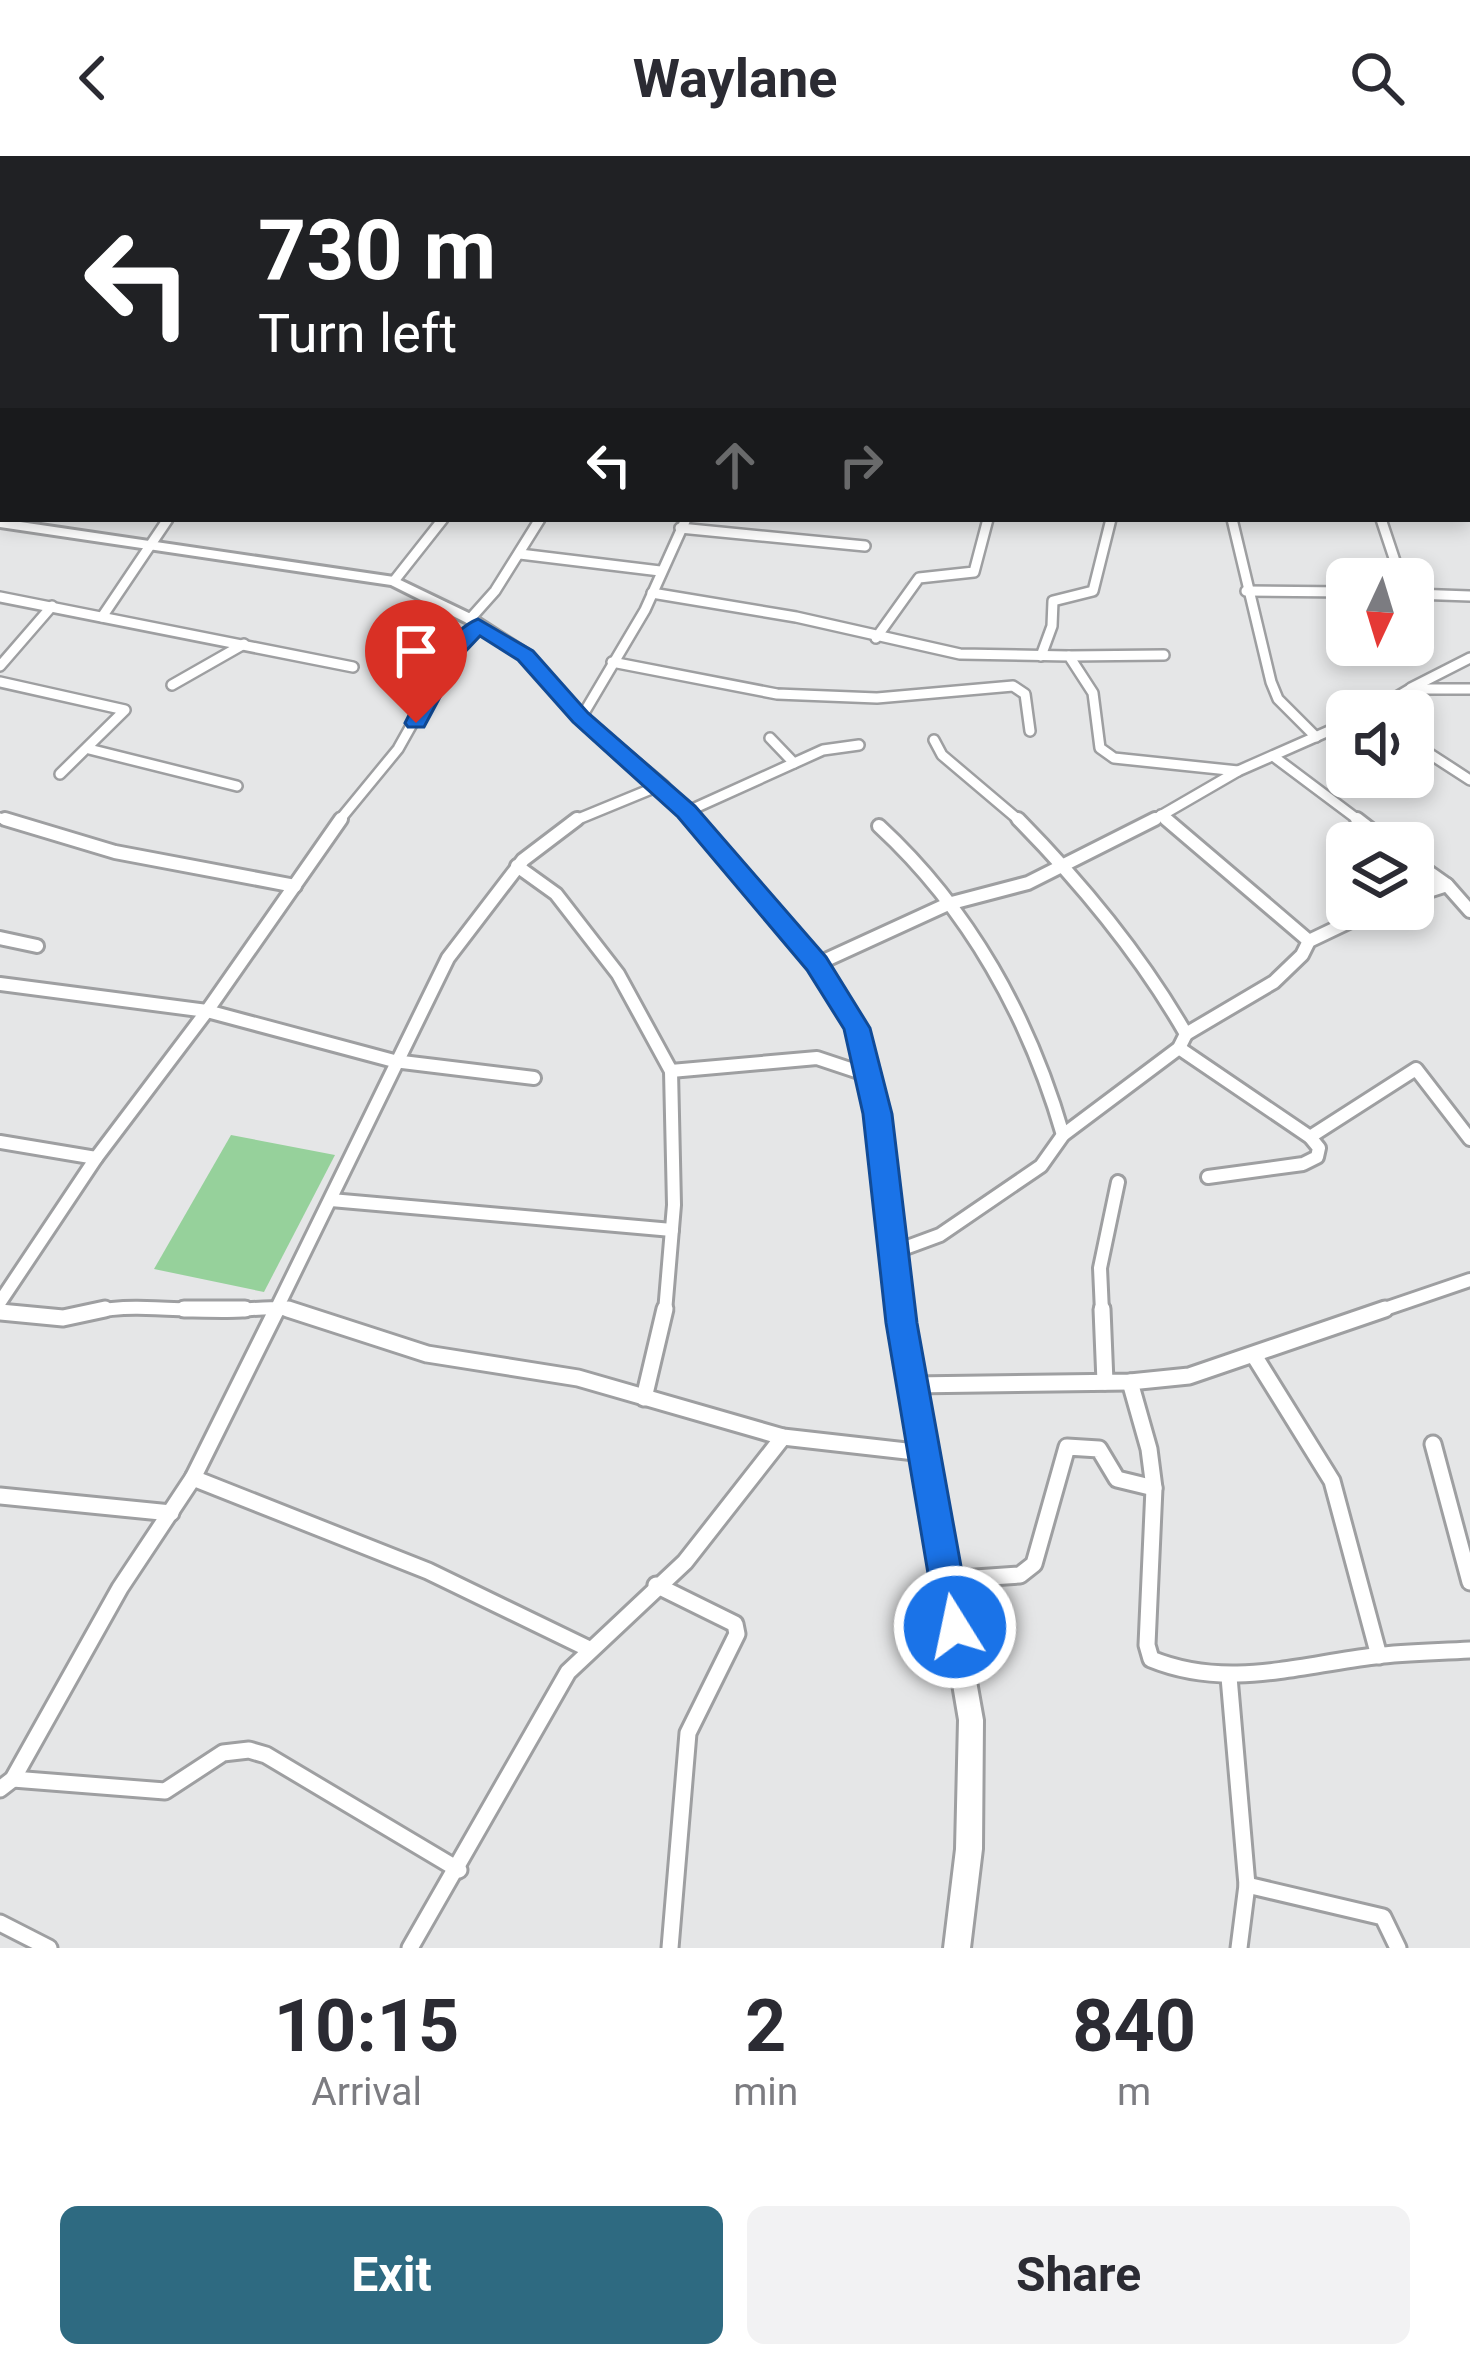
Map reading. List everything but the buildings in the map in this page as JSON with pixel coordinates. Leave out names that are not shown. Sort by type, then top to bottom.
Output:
[{"type":"street","points":[[102,616],[166,522]]},
{"type":"street","points":[[394,581],[441,522]]},
{"type":"street","points":[[0,1302],[96,1158],[207,1012],[335,823],[398,749],[453,651],[538,522]]},
{"type":"street","points":[[876,638],[917,579],[928,574],[967,577],[974,572],[987,522]]},
{"type":"street","points":[[1041,656],[1052,626],[1053,601],[1093,591],[1110,522]]},
{"type":"street","points":[[1233,522],[1246,591],[1278,699],[1316,737]]},
{"type":"street","points":[[1383,522],[1394,558]]},
{"type":"street","points":[[0,523],[394,581],[474,622],[526,656],[580,718],[661,785],[817,964],[857,1028],[871,1076],[913,1385],[971,1720],[969,1849],[957,1948]]},
{"type":"street","points":[[580,718],[652,593],[683,524],[865,546]]},
{"type":"street","points":[[520,554],[660,571]]},
{"type":"street","points":[[1246,591],[1326,592]]},
{"type":"street","points":[[652,593],[796,617],[960,654],[1164,655]]},
{"type":"street","points":[[1434,595],[1470,596]]},
{"type":"street","points":[[0,598],[352,667]]},
{"type":"street","points":[[0,665],[52,606]]},
{"type":"street","points":[[172,686],[245,644]]},
{"type":"street","points":[[1069,656],[1093,693],[1100,748],[1131,762],[1238,771]]},
{"type":"street","points":[[1410,689],[1470,658]]},
{"type":"street","points":[[612,662],[777,694],[877,698],[1004,685],[1025,694],[1030,731]]},
{"type":"street","points":[[0,682],[125,710],[60,774]]},
{"type":"street","points":[[1410,689],[1470,689]]},
{"type":"street","points":[[817,964],[948,904],[1014,888],[1065,867],[1217,788],[1238,771],[1326,732]]},
{"type":"street","points":[[770,738],[794,763]]},
{"type":"street","points":[[934,740],[942,755],[992,793],[1065,867],[1151,975],[1182,1041],[1319,1148],[1317,1157],[1303,1164],[1208,1178]]},
{"type":"street","points":[[686,812],[823,750],[859,745]]},
{"type":"street","points":[[89,749],[237,786]]},
{"type":"street","points":[[1273,756],[1360,822]]},
{"type":"street","points":[[1434,757],[1470,780]]},
{"type":"street","points":[[459,1870],[244,1747],[224,1749],[186,1781],[165,1790],[6,1784],[120,1588],[193,1478],[331,1200],[394,1061],[482,906],[517,866],[572,823],[661,785]]},
{"type":"street","points":[[1161,814],[1309,941]]},
{"type":"street","points":[[0,818],[115,852],[295,886]]},
{"type":"street","points":[[879,826],[928,872],[1016,1013],[1052,1092],[1063,1135]]},
{"type":"street","points":[[517,866],[556,894],[605,958],[671,1071],[668,1298],[644,1398]]},
{"type":"street","points":[[1434,876],[1470,911]]},
{"type":"street","points":[[1434,889],[1447,885]]},
{"type":"street","points":[[1309,941],[1332,930]]},
{"type":"street","points":[[0,938],[38,946]]},
{"type":"street","points":[[894,1252],[940,1235],[1041,1166],[1063,1135],[1182,1041],[1256,994],[1306,954],[1309,941]]},
{"type":"street","points":[[0,984],[207,1012],[394,1061],[534,1078]]},
{"type":"street","points":[[671,1071],[817,1058],[871,1076]]},
{"type":"street","points":[[1310,1137],[1416,1069],[1470,1139]]},
{"type":"street","points":[[0,1142],[96,1158]]},
{"type":"street","points":[[1105,1382],[1100,1268],[1118,1182]]},
{"type":"street","points":[[331,1200],[672,1230]]},
{"type":"street","points":[[913,1385],[1130,1382],[1190,1376],[1470,1280]]},
{"type":"street","points":[[0,1312],[37,1318],[119,1306],[224,1312],[278,1306],[427,1354],[550,1372],[783,1437],[924,1453]]},
{"type":"street","points":[[1255,1357],[1332,1481],[1379,1656]]},
{"type":"street","points":[[1130,1382],[1149,1449],[1154,1488],[1147,1645],[1151,1659],[1168,1668],[1229,1677],[1379,1656],[1470,1650]]},
{"type":"street","points":[[410,1948],[459,1870],[540,1714],[590,1649],[685,1562],[783,1437]]},
{"type":"street","points":[[1433,1444],[1470,1582]]},
{"type":"street","points":[[946,1580],[1020,1575],[1034,1564],[1067,1447],[1099,1449],[1107,1472],[1119,1482],[1154,1488]]},
{"type":"street","points":[[193,1478],[428,1571],[590,1649]]},
{"type":"street","points":[[0,1496],[171,1514]]},
{"type":"street","points":[[656,1585],[735,1624],[736,1634],[688,1733],[670,1948]]},
{"type":"street","points":[[1229,1677],[1247,1885],[1239,1948]]},
{"type":"street","points":[[1247,1885],[1383,1917],[1398,1948]]},
{"type":"street","points":[[0,1923],[50,1948]]},
{"type":"green space","points":[[231,1135],[335,1155],[264,1292],[154,1269]]},
{"type":"route","points":[[416,723],[453,651],[478,625],[526,656],[580,718],[661,785],[686,812],[817,964],[857,1028],[878,1114],[902,1323],[955,1627]]}]
